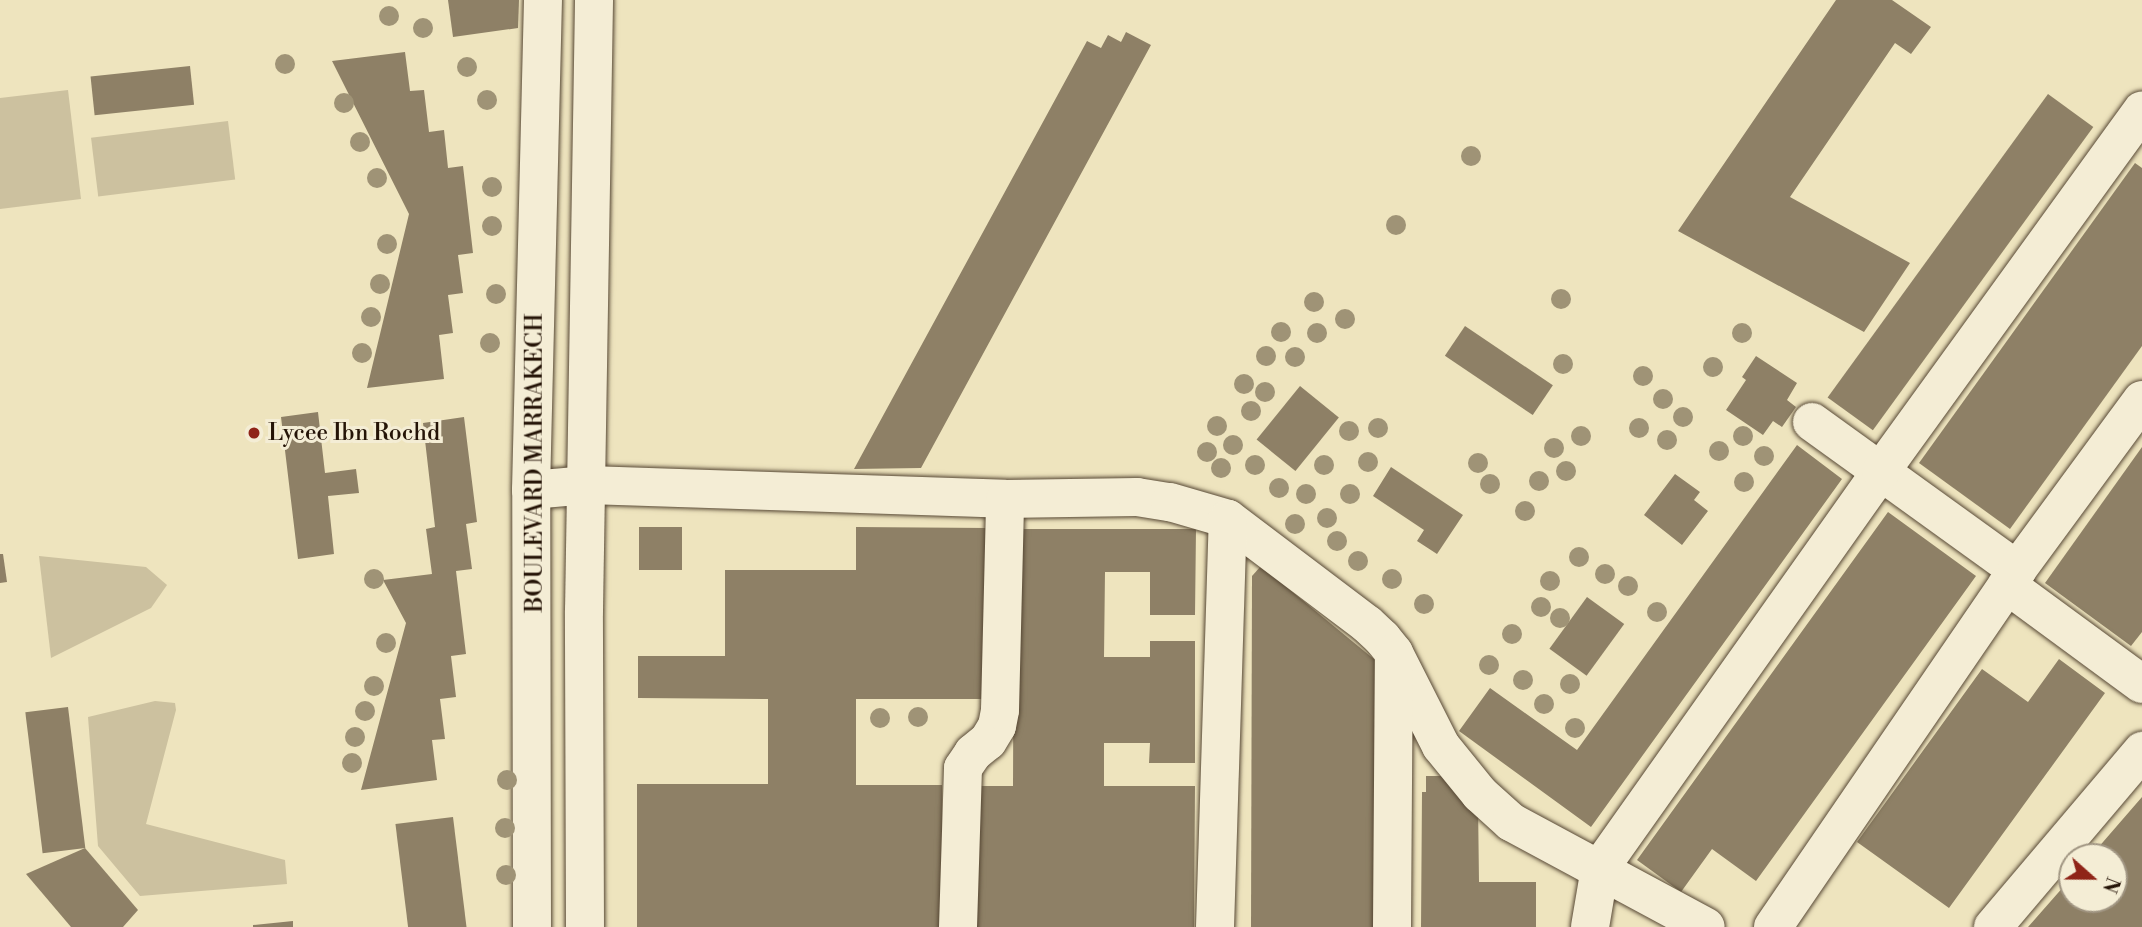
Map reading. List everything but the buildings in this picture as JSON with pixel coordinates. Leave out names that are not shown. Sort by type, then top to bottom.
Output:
[{"type":"street","name":"BOULEVARD MARRAKECH","points":[[532,927],[531,490],[544,0]]},
{"type":"street","points":[[585,927],[584,611],[594,0]]},
{"type":"street","points":[[1590,927],[1600,868],[1881,471],[2142,111]]},
{"type":"street","points":[[1773,927],[2012,578],[2142,400]]},
{"type":"street","points":[[1812,422],[1881,471],[2142,684]]},
{"type":"street","points":[[531,490],[588,485],[1005,499],[1137,497],[1170,502],[1228,519],[1367,624],[1394,653],[1441,746],[1480,794],[1511,822],[1706,927]]},
{"type":"street","points":[[958,927],[963,768],[998,726],[1000,710],[1005,499]]},
{"type":"street","points":[[1215,927],[1228,519]]},
{"type":"street","points":[[1392,927],[1394,653]]},
{"type":"street","points":[[1993,927],[2142,751]]},
{"type":"shaded area","points":[[68,90],[81,199],[0,209],[0,98]]},
{"type":"shaded area","points":[[228,121],[235,180],[98,196],[91,138]]},
{"type":"shaded area","points":[[39,556],[146,567],[167,585],[151,608],[51,658]]},
{"type":"shaded area","points":[[155,701],[175,703],[176,710],[146,824],[285,860],[287,884],[140,896],[98,846],[88,717]]},
{"type":"place","name":"Lycee Ibn Rochd","points":[[254,433]]}]
